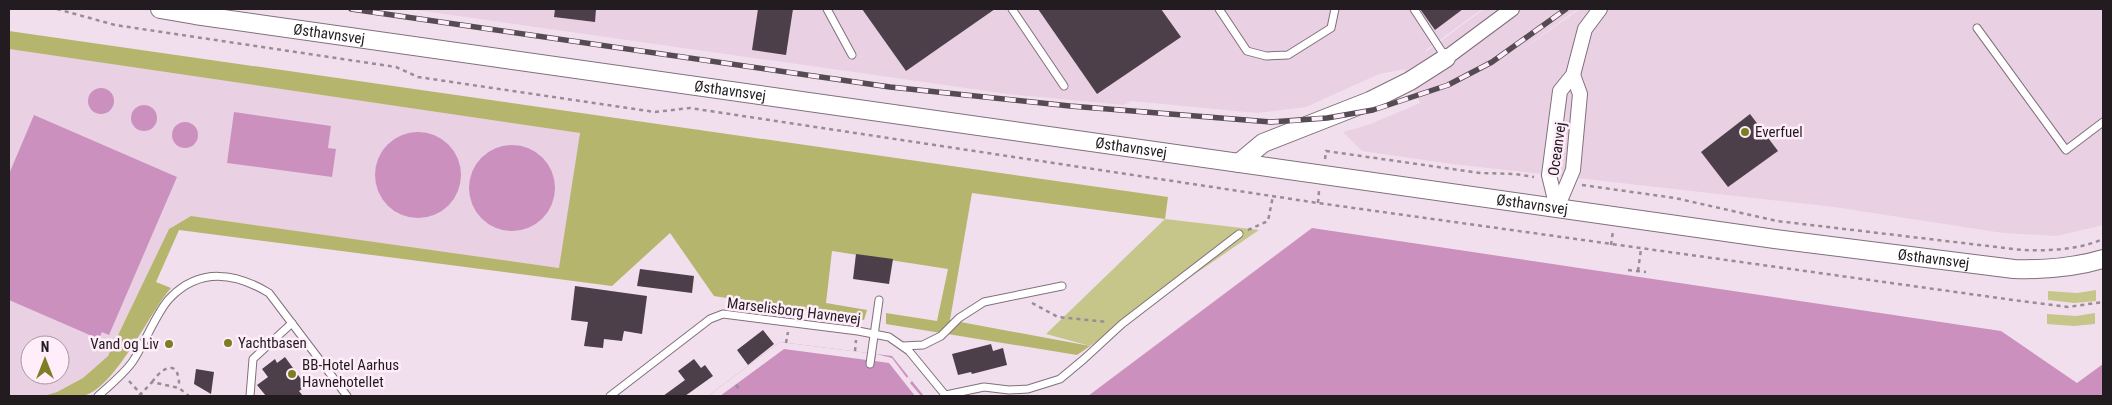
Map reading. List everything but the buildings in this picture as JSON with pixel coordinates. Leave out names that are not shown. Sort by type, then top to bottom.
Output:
[{"type":"street","name":"Østhavnsvej","points":[[160,9],[196,16],[1775,239],[2014,269],[2050,270],[2103,260]]},
{"type":"street","points":[[1239,163],[1262,143],[1370,100],[1410,81],[1446,58],[1512,9]]},
{"type":"street","name":"Oceanvej","points":[[1557,208],[1550,179],[1560,91],[1573,75],[1585,29],[1600,9]]},
{"type":"street","name":"Oceanvej","points":[[1557,208],[1573,170],[1580,94],[1573,75]]},
{"type":"lane","points":[[827,9],[852,55]]},
{"type":"lane","points":[[1012,9],[1064,86]]},
{"type":"lane","points":[[1219,9],[1247,50],[1266,56],[1288,55],[1331,28],[1335,9]]},
{"type":"lane","points":[[1414,9],[1446,58]]},
{"type":"lane","points":[[1977,28],[2066,150],[2103,122]]},
{"type":"lane","points":[[946,396],[984,387],[1009,390],[1028,389],[1060,379],[1122,324],[1239,234]]},
{"type":"lane","points":[[98,396],[132,362],[170,298],[185,286],[200,279],[215,276],[229,276],[253,283],[269,293],[347,396]]},
{"type":"lane","points":[[903,346],[923,344],[941,336],[959,318],[984,302],[1062,286]]},
{"type":"lane","points":[[870,364],[879,300]]},
{"type":"lane","name":"Marselisborg Havnevej","points":[[610,396],[710,319],[722,314],[889,337],[903,346],[946,396]]},
{"type":"lane","points":[[250,396],[253,359],[292,323]]},
{"type":"path","points":[[57,9],[115,25],[396,67],[418,77],[655,112],[690,108],[1318,203],[2068,307],[2103,302]]},
{"type":"path","points":[[1318,203],[1326,151],[1480,173],[1515,174],[1550,179]]},
{"type":"path","points":[[1569,183],[1675,198],[1777,221],[2022,250],[2047,251],[2072,248],[2103,239]]},
{"type":"path","points":[[1239,234],[1268,221],[1273,196]]},
{"type":"path","points":[[1638,271],[1641,249]]},
{"type":"path","points":[[1628,270],[1646,272]]},
{"type":"path","points":[[1018,295],[1058,317],[1122,324]]},
{"type":"path","points":[[786,343],[787,333]]},
{"type":"path","points":[[855,351],[856,342]]},
{"type":"path","points":[[128,380],[141,395],[162,369],[171,367],[180,376],[179,388]]},
{"type":"path","points":[[123,386],[131,377]]},
{"type":"path","points":[[152,382],[179,388],[189,396]]},
{"type":"path","points":[[736,384],[740,390]]},
{"type":"shaded area","points":[[409,9],[1482,9],[1426,50],[1426,52],[1484,9],[1577,9],[1512,57],[1580,9],[2103,9],[2103,225],[2057,236],[2003,233],[1834,207],[1452,164],[1362,151],[1343,132],[1368,125],[1420,103],[1404,69],[1379,74],[1306,107],[1257,113],[1131,101],[1124,105],[1008,94]]},
{"type":"shaded area","points":[[9,31],[1168,197],[1165,219],[972,193],[950,320],[1090,346],[1077,355],[886,324],[886,313],[937,321],[948,269],[832,251],[826,303],[867,310],[864,320],[714,296],[670,233],[612,286],[179,230],[156,282],[171,288],[130,350],[106,381],[94,391],[82,396],[43,396],[57,392],[83,378],[108,356],[169,229],[191,216],[559,268],[580,133],[9,49]]},
{"type":"shaded area","points":[[9,49],[580,133],[560,268],[191,216],[169,229],[108,356],[83,378],[70,385],[57,392],[43,396],[9,396]]},
{"type":"shaded area","points":[[101,88],[111,91],[114,101],[111,111],[101,114],[91,111],[88,101],[91,91]]},
{"type":"shaded area","points":[[144,105],[153,109],[157,118],[153,127],[144,131],[135,127],[131,118],[135,109]]},
{"type":"shaded area","points":[[234,112],[331,126],[328,148],[336,149],[332,177],[227,163]]},
{"type":"shaded area","points":[[34,115],[177,177],[109,335],[102,332],[99,339],[9,300],[9,174]]},
{"type":"shaded area","points":[[185,122],[194,126],[198,135],[194,144],[185,148],[176,144],[172,135],[176,126]]},
{"type":"shaded area","points":[[418,132],[434,136],[448,145],[457,159],[461,175],[457,191],[448,205],[434,214],[418,218],[402,214],[388,205],[379,191],[375,175],[379,159],[388,145],[402,136]]},
{"type":"shaded area","points":[[512,145],[528,149],[542,158],[551,172],[555,188],[551,204],[542,218],[528,227],[512,231],[496,227],[482,218],[473,204],[469,188],[473,172],[482,158],[496,149]]},
{"type":"shaded area","points":[[1165,219],[1259,230],[1090,346],[1046,334]]},
{"type":"shaded area","points":[[1312,228],[2001,331],[2077,383],[2103,364],[2103,396],[1088,396]]},
{"type":"shaded area","points":[[2096,290],[2096,301],[2074,303],[2048,300],[2048,291],[2077,293]]},
{"type":"shaded area","points":[[2095,313],[2095,324],[2074,326],[2047,324],[2047,314],[2076,316]]},
{"type":"shaded area","points":[[780,342],[892,356],[924,396],[708,396]]},
{"type":"pier","points":[[780,342],[868,353],[867,360],[784,349],[720,396],[708,396]]},
{"type":"pier","points":[[876,354],[892,358],[907,378],[908,376],[912,381],[910,383],[921,396],[915,396],[889,363],[875,361]]},
{"type":"railway","points":[[351,9],[890,87],[1070,106],[1271,122],[1327,118],[1373,110],[1448,85],[1492,62],[1566,9]]},
{"type":"place","name":"Everfuel","points":[[1745,132]]},
{"type":"place","name":"Yachtbasen","points":[[228,343]]},
{"type":"place","name":"Vand og Liv","points":[[169,344]]},
{"type":"place","name":"BB-Hotel Aarhus Havnehotellet","points":[[292,374]]}]
